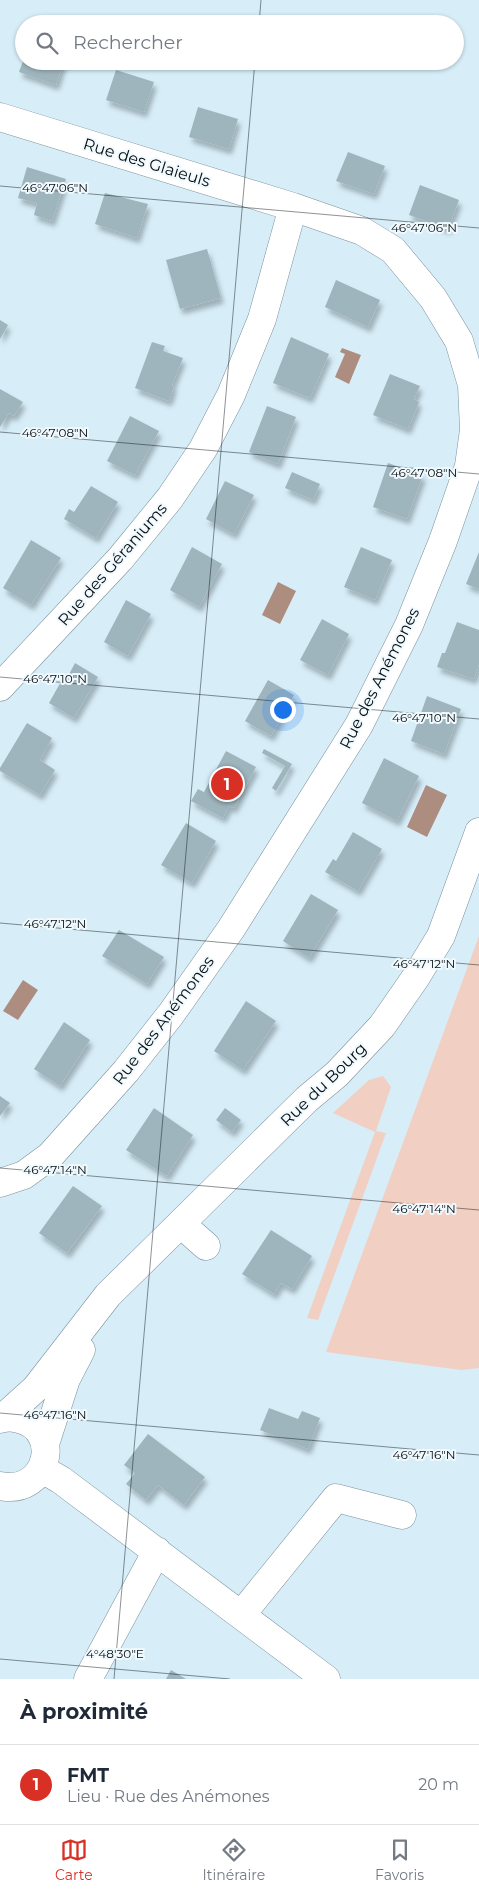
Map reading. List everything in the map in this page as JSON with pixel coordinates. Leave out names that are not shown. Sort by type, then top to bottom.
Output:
[{"type":"street","name":"Rue des Glaieuls","points":[[0,117],[293,207]]},
{"type":"street","name":"Rue des Géraniums","points":[[0,686],[120,559],[170,498],[203,448],[231,395],[262,318],[293,207]]},
{"type":"street","name":"Rue des Anémones","points":[[0,1183],[24,1175],[57,1149],[126,1071],[171,1014],[231,929],[359,725],[408,625],[443,541],[469,466],[474,430],[472,385],[459,342],[433,298],[393,250],[362,231],[293,207]]},
{"type":"street","name":"Rue du Bourg","points":[[2,1418],[36,1388],[108,1295],[302,1105],[337,1074],[382,1026],[441,936],[479,832]]},
{"type":"street","points":[[181,1224],[206,1246]]},
{"type":"street","name":"Rue du Bourg","points":[[44,1457],[66,1379],[108,1295]]},
{"type":"street","points":[[2,1418],[26,1420],[34,1426],[41,1434],[44,1457],[62,1480],[326,1679]]},
{"type":"street","points":[[0,1486],[9,1488],[22,1486],[34,1480],[44,1457]]},
{"type":"street","points":[[241,1615],[336,1498],[402,1514]]},
{"type":"street","points":[[88,1679],[157,1551]]},
{"type":"shaded area","points":[[342,348],[361,355],[349,384],[335,377],[345,354],[340,352]]},
{"type":"shaded area","points":[[278,582],[296,591],[280,624],[262,615]]},
{"type":"shaded area","points":[[426,785],[447,795],[427,837],[407,827]]},
{"type":"shaded area","points":[[479,936],[479,1368],[461,1370],[326,1352]]},
{"type":"shaded area","points":[[23,980],[38,990],[18,1020],[3,1011]]},
{"type":"shaded area","points":[[383,1076],[391,1087],[376,1131],[386,1133],[318,1320],[307,1318],[375,1132],[333,1113],[369,1080]]},
{"type":"building","points":[[20,70],[61,70],[56,85],[19,72]]},
{"type":"building","points":[[116,70],[154,82],[144,112],[106,100]]},
{"type":"building","points":[[198,107],[238,119],[229,149],[189,137]]},
{"type":"building","points":[[348,152],[385,166],[374,194],[336,181]]},
{"type":"building","points":[[27,167],[66,179],[52,221],[34,215],[37,203],[18,198]]},
{"type":"building","points":[[420,185],[459,200],[448,229],[409,215]]},
{"type":"building","points":[[105,193],[148,204],[137,238],[95,224]]},
{"type":"building","points":[[207,249],[221,298],[180,309],[166,260]]},
{"type":"building","points":[[336,280],[380,300],[368,327],[325,307]]},
{"type":"building","points":[[0,320],[8,325],[0,339]]},
{"type":"building","points":[[291,337],[329,354],[310,398],[273,383]]},
{"type":"building","points":[[152,342],[165,346],[163,351],[183,358],[172,385],[174,386],[169,401],[135,388]]},
{"type":"building","points":[[390,374],[420,386],[414,399],[419,402],[408,429],[373,415]]},
{"type":"building","points":[[0,389],[23,402],[14,416],[9,413],[0,427]]},
{"type":"building","points":[[267,406],[296,417],[278,464],[249,452]]},
{"type":"building","points":[[130,416],[159,431],[135,475],[107,461]]},
{"type":"building","points":[[388,463],[423,475],[407,519],[373,507]]},
{"type":"building","points":[[292,472],[320,484],[313,500],[285,488]]},
{"type":"building","points":[[225,481],[254,495],[234,534],[206,519]]},
{"type":"building","points":[[91,486],[118,502],[96,538],[64,519],[69,509],[74,512]]},
{"type":"building","points":[[31,540],[61,558],[31,605],[3,588]]},
{"type":"building","points":[[192,547],[222,564],[199,607],[170,590]]},
{"type":"building","points":[[361,547],[392,560],[375,600],[344,587]]},
{"type":"building","points":[[479,552],[479,589],[466,584]]},
{"type":"building","points":[[126,600],[151,614],[128,656],[104,642]]},
{"type":"building","points":[[322,619],[349,634],[328,675],[300,660]]},
{"type":"building","points":[[457,622],[479,630],[479,664],[474,679],[437,667],[442,653],[445,653]]},
{"type":"building","points":[[75,663],[98,677],[74,718],[49,703],[63,678],[66,680]]},
{"type":"building","points":[[268,680],[294,695],[271,736],[245,721]]},
{"type":"building","points":[[427,696],[461,709],[444,754],[411,741]]},
{"type":"building","points":[[27,723],[52,738],[40,760],[55,770],[40,795],[0,771]]},
{"type":"building","points":[[264,749],[292,764],[276,791],[272,788],[285,766],[262,753]]},
{"type":"building","points":[[226,751],[256,767],[234,808],[229,806],[223,818],[191,801],[198,789],[204,792]]},
{"type":"building","points":[[384,758],[419,776],[397,821],[362,803]]},
{"type":"building","points":[[186,823],[216,841],[192,883],[161,865]]},
{"type":"building","points":[[353,832],[382,849],[358,891],[325,872],[333,859],[336,861]]},
{"type":"building","points":[[311,894],[338,910],[309,958],[283,941]]},
{"type":"building","points":[[119,930],[164,957],[147,984],[102,956]]},
{"type":"building","points":[[246,1001],[276,1021],[243,1070],[214,1051]]},
{"type":"building","points":[[64,1022],[90,1040],[60,1086],[34,1069]]},
{"type":"building","points":[[0,1096],[10,1103],[0,1116]]},
{"type":"building","points":[[154,1108],[193,1135],[167,1176],[126,1150]]},
{"type":"building","points":[[225,1108],[241,1120],[232,1132],[216,1120]]},
{"type":"building","points":[[73,1186],[102,1206],[67,1253],[39,1233]]},
{"type":"building","points":[[271,1230],[312,1256],[292,1289],[281,1283],[274,1294],[242,1274]]},
{"type":"building","points":[[269,1408],[298,1419],[302,1411],[320,1418],[308,1449],[260,1430]]},
{"type":"building","points":[[148,1434],[205,1477],[184,1505],[158,1485],[146,1500],[126,1484],[135,1473],[124,1465]]},
{"type":"building","points":[[171,1670],[186,1679],[166,1679]]},
{"type":"place","name":"FMT","points":[[227,784]]}]
